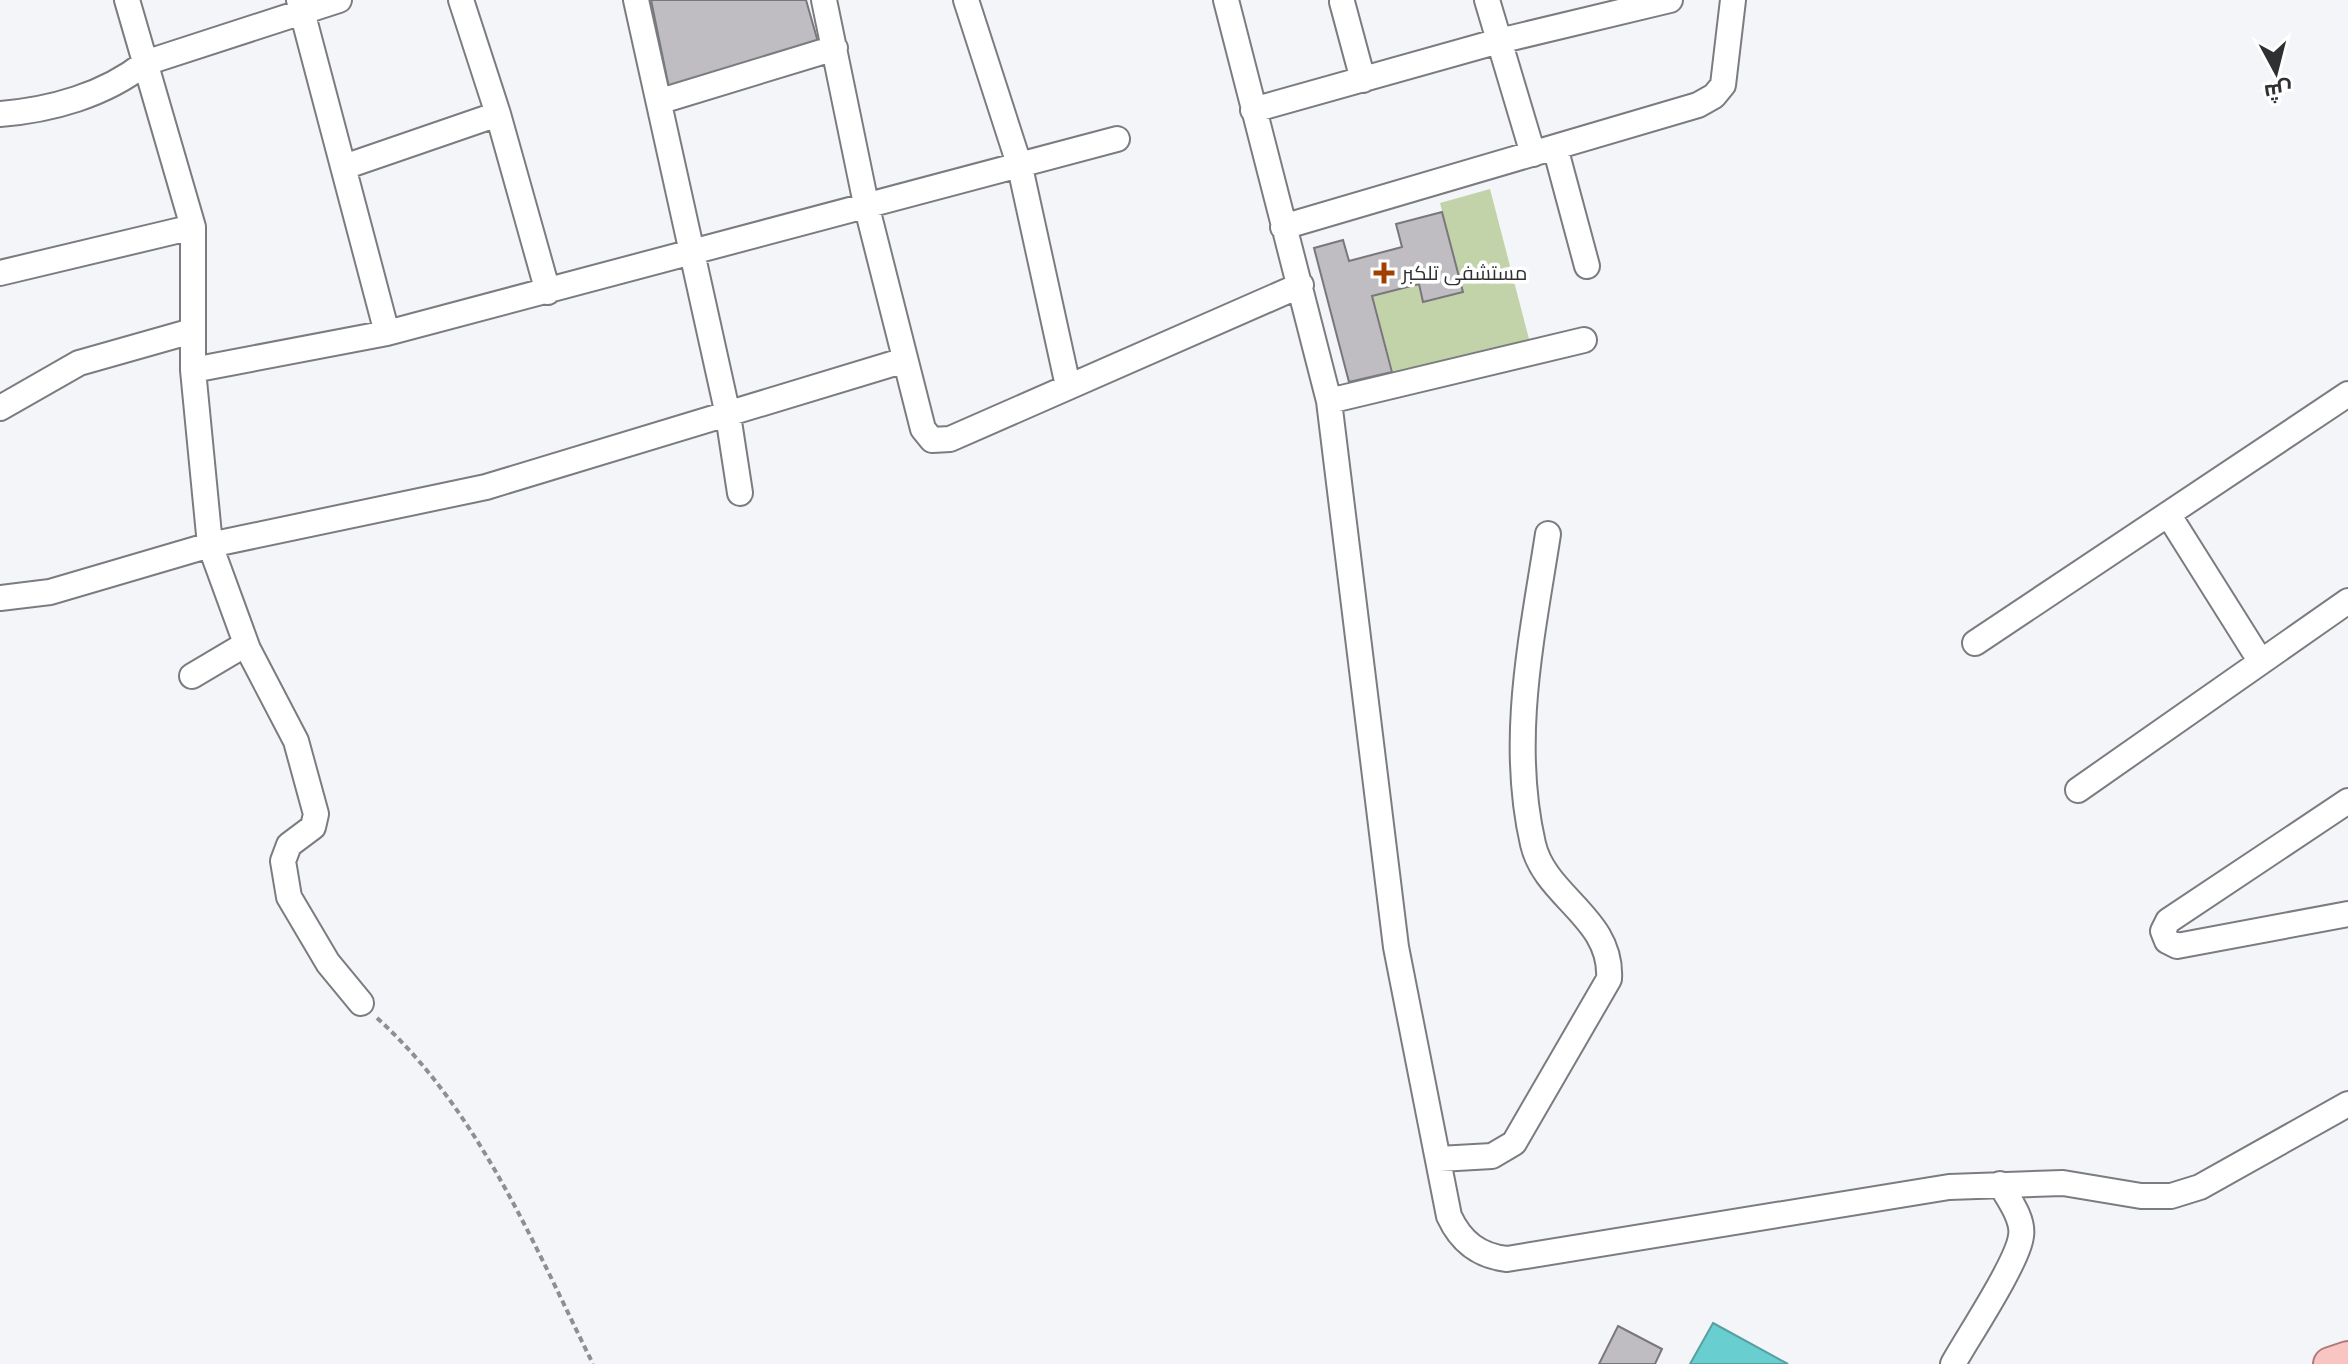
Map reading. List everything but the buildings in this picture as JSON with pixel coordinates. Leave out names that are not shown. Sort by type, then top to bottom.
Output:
[{"type":"main road","points":[[2330,1364],[2348,1358]]},
{"type":"street","points":[[127,0],[193,227],[193,370],[210,545],[246,644],[296,741],[316,814],[313,827],[289,845],[283,861],[289,897],[328,963],[361,1003]]},
{"type":"street","points":[[0,114],[96,93],[122,82],[145,63],[301,5],[339,0]]},
{"type":"street","points":[[461,0],[498,114],[548,292]]},
{"type":"street","points":[[636,0],[661,101],[728,415],[740,493]]},
{"type":"street","points":[[824,0],[866,204],[923,429],[928,437],[938,442],[1301,285]]},
{"type":"street","points":[[966,0],[1020,167],[1068,386]]},
{"type":"street","points":[[1226,0],[1329,401],[1396,947],[1455,1228],[1483,1254],[1507,1259],[1924,1190],[2063,1183],[2141,1196],[2171,1196],[2200,1187],[2348,1104]]},
{"type":"street","points":[[1487,0],[1499,41],[1587,266]]},
{"type":"street","points":[[1253,110],[1499,41],[1670,0]]},
{"type":"street","points":[[1283,227],[1698,105],[1714,96],[1723,85],[1733,0]]},
{"type":"street","points":[[1342,2],[1363,80]]},
{"type":"street","points":[[301,5],[387,333]]},
{"type":"street","points":[[661,101],[835,48]]},
{"type":"street","points":[[344,167],[498,114]]},
{"type":"street","points":[[193,370],[387,333],[1117,139]]},
{"type":"street","points":[[0,273],[193,227]]},
{"type":"street","points":[[0,408],[79,363],[192,331]]},
{"type":"street","points":[[1329,401],[1584,340]]},
{"type":"street","points":[[0,598],[50,592],[210,545],[486,487],[905,360]]},
{"type":"street","points":[[1975,643],[2348,394]]},
{"type":"street","points":[[2168,514],[2261,662]]},
{"type":"street","points":[[1439,1159],[1492,1156],[1514,1143],[1609,979],[1610,966],[1597,930],[1538,859],[1528,808],[1521,736],[1548,534]]},
{"type":"street","points":[[2078,790],[2348,601]]},
{"type":"street","points":[[192,676],[246,644]]},
{"type":"street","points":[[2348,801],[2168,921],[2163,931],[2167,941],[2177,946],[2348,914]]},
{"type":"street","points":[[1953,1364],[2022,1235],[2016,1213],[2000,1184]]},
{"type":"path","points":[[361,1003],[399,1038],[429,1074],[474,1140],[524,1225],[593,1364]]},
{"type":"green space","points":[[1490,189],[1529,339],[1394,375],[1372,296],[1419,284],[1424,302],[1463,292],[1440,203]]},
{"type":"water","points":[[1713,1323],[1788,1364],[1690,1364]]},
{"type":"place","name":"مستشفى تلكبر","points":[[1384,273]]}]
